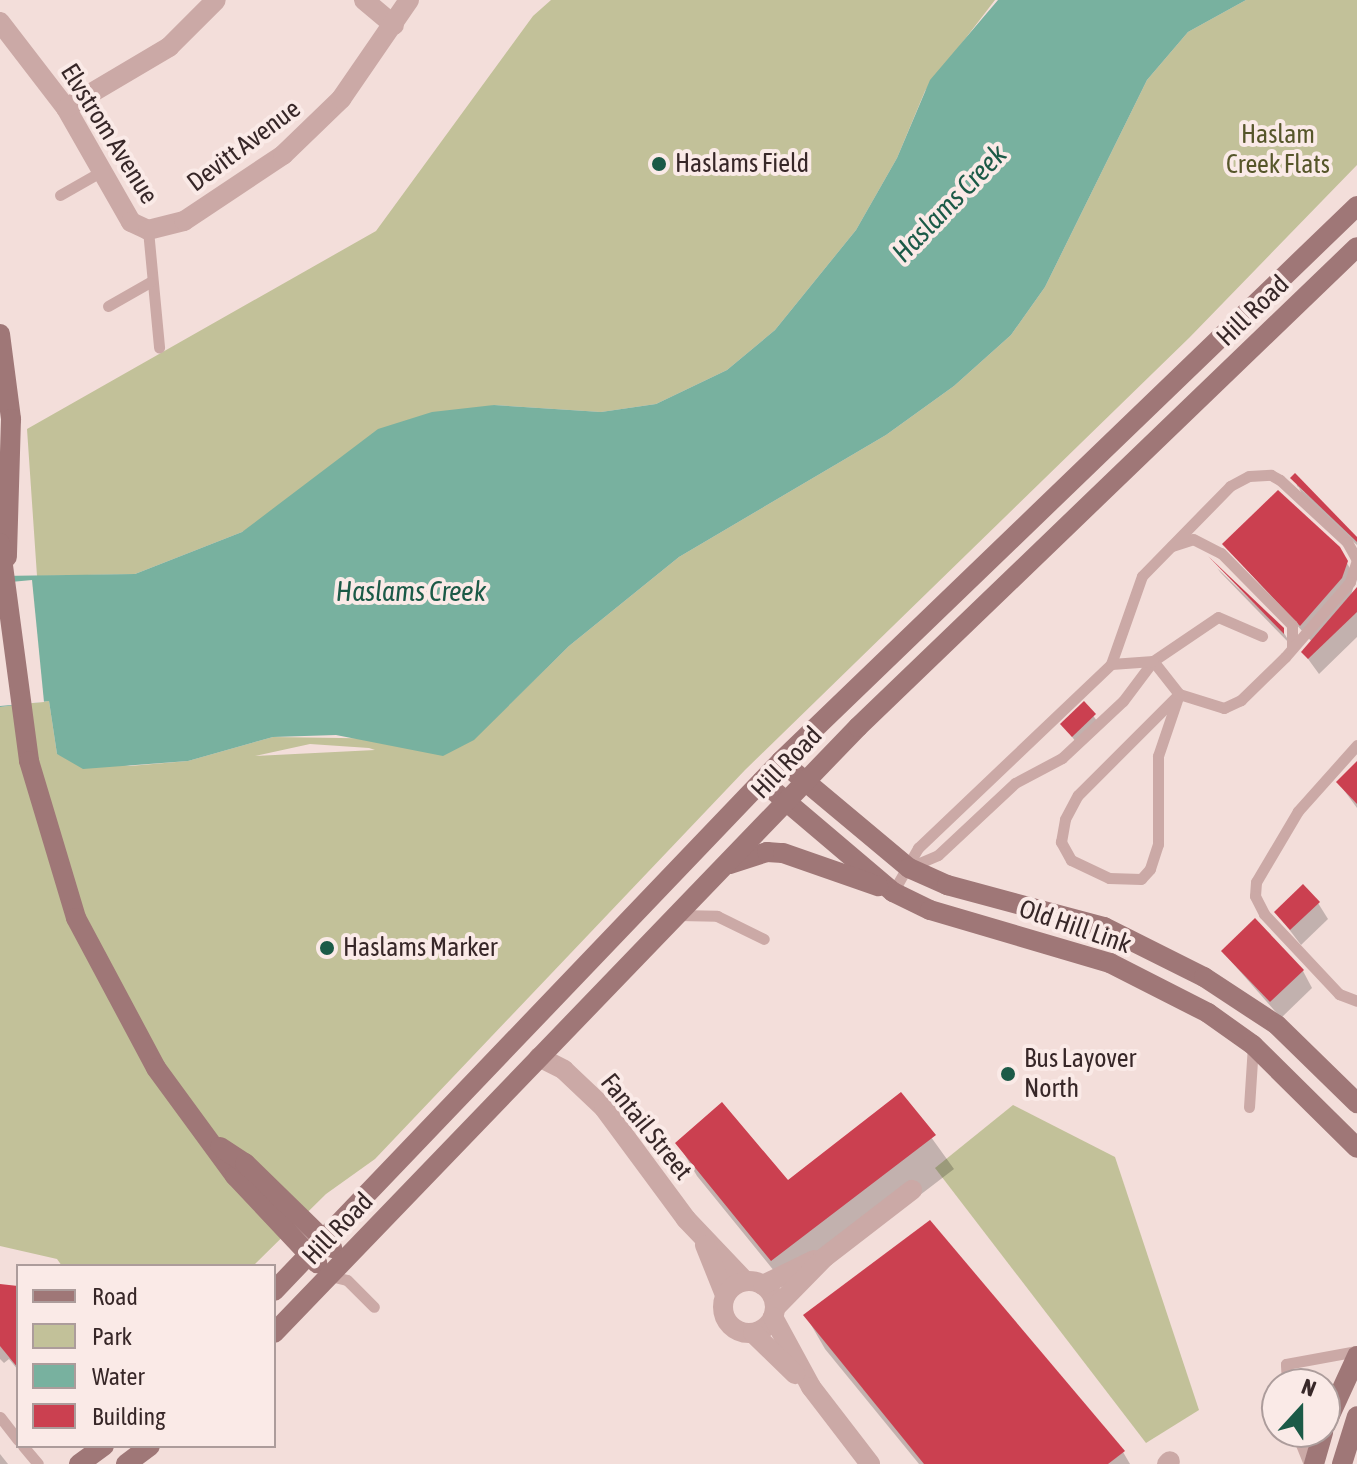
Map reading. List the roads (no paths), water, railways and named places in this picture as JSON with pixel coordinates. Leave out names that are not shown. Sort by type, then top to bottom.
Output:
[{"type":"main road","name":"Hill Road","points":[[276,1289],[781,761],[1357,206]]},
{"type":"main road","name":"Hill Road","points":[[276,1331],[340,1272],[539,1057],[786,802],[988,600],[1357,247]]},
{"type":"main road","points":[[0,334],[11,419],[6,580]]},
{"type":"main road","points":[[0,543],[20,710],[40,808],[76,918],[156,1068],[235,1176],[309,1255],[340,1272]]},
{"type":"main road","name":"Old Hill Link","points":[[781,761],[909,868],[947,885],[1063,915],[1150,947],[1277,1025],[1357,1103]]},
{"type":"main road","name":"Old Hill Link","points":[[762,781],[893,892],[930,910],[1110,963],[1195,1006],[1253,1045],[1357,1148]]},
{"type":"main road","points":[[722,867],[767,852],[783,853],[893,892]]},
{"type":"main road","points":[[501,1054],[539,1057]]},
{"type":"main road","points":[[213,1142],[245,1163],[324,1240],[340,1272]]},
{"type":"main road","points":[[1341,1390],[1357,1353]]},
{"type":"main road","points":[[1342,1464],[1357,1416]]},
{"type":"main road","points":[[79,1464],[101,1448]]},
{"type":"main road","points":[[126,1464],[147,1448]]},
{"type":"street","points":[[66,108],[169,47],[216,0]]},
{"type":"street","points":[[364,0],[394,25]]},
{"type":"street","name":"Devitt Avenue","points":[[148,230],[184,221],[283,155],[341,99],[409,0]]},
{"type":"street","name":"Elvstrom Avenue","points":[[0,22],[66,108],[131,222],[148,230]]},
{"type":"street","name":"Fantail Street","points":[[539,1057],[564,1070],[604,1108],[704,1241],[754,1283]]},
{"type":"street","points":[[753,1333],[825,1257],[912,1190]]},
{"type":"street","name":"Fantail Street","points":[[704,1241],[725,1295]]},
{"type":"street","points":[[825,1257],[725,1295],[723,1311],[730,1326],[753,1333],[811,1387],[870,1464]]},
{"type":"street","points":[[754,1283],[774,1313],[811,1387]]},
{"type":"lane","points":[[60,195],[102,171]]},
{"type":"lane","points":[[148,230],[150,282],[159,347]]},
{"type":"lane","points":[[108,306],[150,282]]},
{"type":"lane","points":[[893,892],[918,848],[1111,664],[1142,576],[1230,486],[1249,476],[1271,475],[1280,480],[1347,542],[1357,560],[1350,582],[1292,650],[1241,700],[1224,708],[1179,694],[1153,661]]},
{"type":"lane","points":[[1168,547],[1193,539],[1221,553],[1292,625],[1292,650]]},
{"type":"lane","points":[[909,868],[938,855],[1015,783],[1062,758],[1123,701],[1153,661],[1218,617],[1262,636]]},
{"type":"lane","points":[[1111,664],[1153,661]]},
{"type":"lane","points":[[1179,694],[1158,756],[1158,844],[1150,869],[1141,879],[1109,878],[1071,860],[1061,842],[1065,819],[1078,795],[1179,694]]},
{"type":"lane","points":[[1357,745],[1298,811],[1256,882],[1255,896],[1264,914],[1339,994],[1357,1001]]},
{"type":"lane","points":[[1003,768],[1015,783]]},
{"type":"lane","points":[[971,798],[983,813]]},
{"type":"lane","points":[[675,916],[717,916],[764,939]]},
{"type":"lane","points":[[1249,1107],[1253,1045]]},
{"type":"lane","points":[[340,1272],[374,1307]]},
{"type":"lane","points":[[1286,1368],[1286,1364],[1357,1353]]},
{"type":"lane","points":[[0,1417],[16,1437]]},
{"type":"lane","points":[[25,1448],[38,1464]]},
{"type":"water","name":"Haslams Creek","points":[[998,0],[1246,0],[1188,32],[1147,80],[1045,287],[1011,335],[954,386],[886,435],[679,557],[569,646],[474,740],[443,756],[336,735],[273,737],[188,761],[83,769],[57,754],[49,701],[0,707],[0,576],[135,574],[242,532],[378,429],[432,412],[494,405],[601,412],[656,404],[727,370],[775,330],[856,230],[897,158],[930,80]]},
{"type":"place","name":"Haslams Field","points":[[659,164]]},
{"type":"place","name":"Haslams Marker","points":[[327,948]]},
{"type":"place","name":"Bus Layover North","points":[[1008,1074]]},
{"type":"park label","name":"Haslam Creek Flats","points":[[1278,150]]}]
